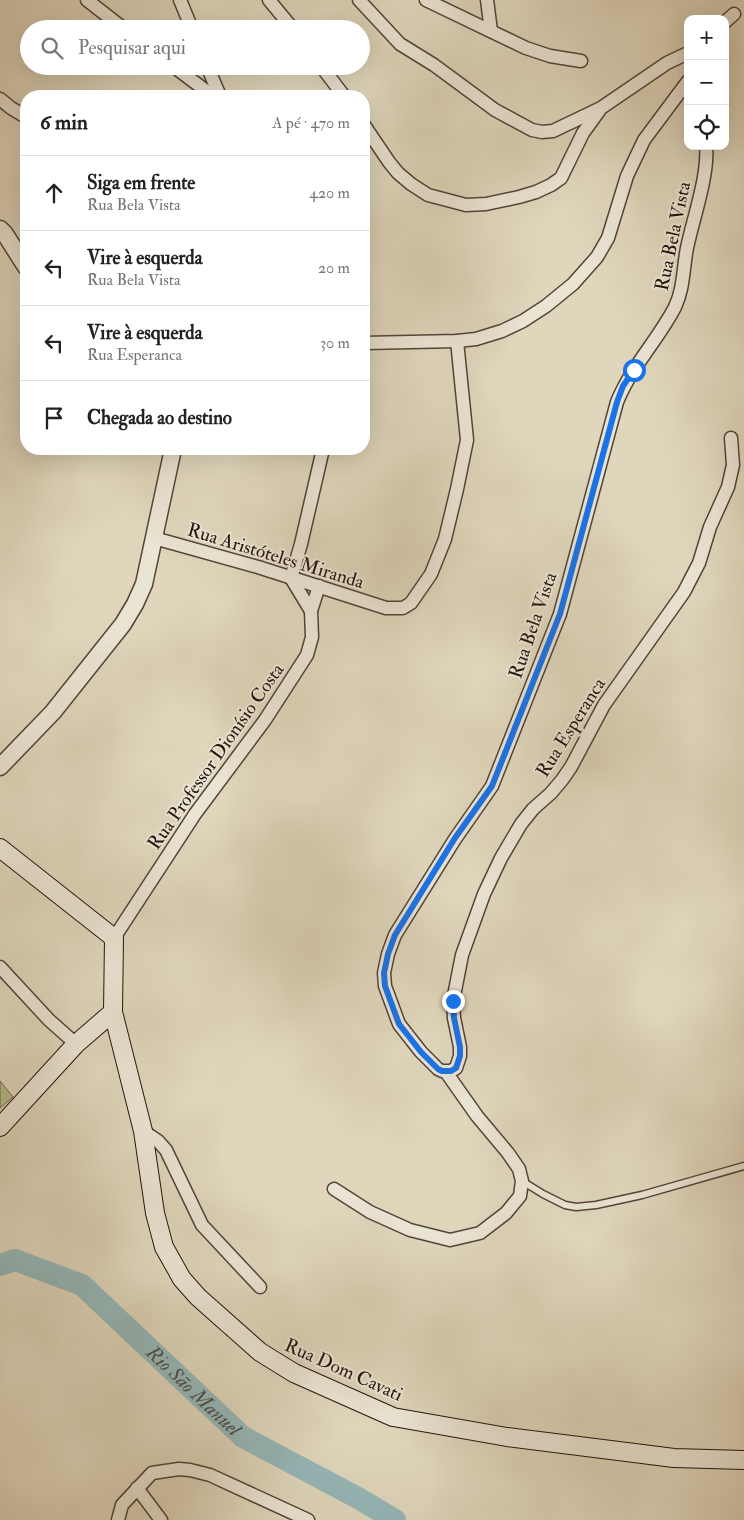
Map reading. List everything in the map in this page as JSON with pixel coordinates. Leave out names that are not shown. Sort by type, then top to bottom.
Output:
[{"type":"main road","points":[[0,848],[114,938]]},
{"type":"main road","name":"Rua Dom Cavati","points":[[114,938],[113,1012],[143,1131],[155,1213],[164,1247],[182,1279],[212,1311],[260,1352],[294,1374],[393,1417],[507,1437],[674,1458],[744,1460]]},
{"type":"main road","points":[[0,1127],[76,1044],[113,1012]]},
{"type":"street","points":[[87,0],[113,20]]},
{"type":"street","points":[[180,0],[188,20]]},
{"type":"street","points":[[269,0],[286,20]]},
{"type":"street","points":[[359,0],[400,44],[434,65],[495,110],[532,130],[542,132],[553,131],[601,108],[667,63],[684,55]]},
{"type":"street","points":[[426,0],[526,48],[550,56],[581,61]]},
{"type":"street","points":[[488,0],[491,31]]},
{"type":"street","points":[[185,75],[204,90]]},
{"type":"street","points":[[211,75],[217,90]]},
{"type":"street","points":[[328,75],[339,90]]},
{"type":"street","points":[[370,343],[476,339],[502,331],[523,320],[546,306],[566,290],[597,257],[608,238],[627,176],[644,140],[684,86]]},
{"type":"street","points":[[0,99],[20,113]]},
{"type":"street","points":[[370,134],[398,173],[428,195],[466,205],[486,204],[536,192],[551,186],[561,178],[582,133],[601,108]]},
{"type":"street","name":"Rua Bela Vista","points":[[522,1180],[519,1169],[508,1152],[477,1116],[451,1070],[438,1069],[399,1024],[385,986],[384,973],[395,935],[455,838],[492,786],[560,614],[617,402],[623,386],[674,309],[681,294],[687,250],[704,178],[706,150]]},
{"type":"street","points":[[0,229],[20,258]]},
{"type":"street","name":"Rua Aristóteles Miranda","points":[[154,538],[258,567],[386,608],[403,608],[411,603],[431,574],[445,539],[467,440],[457,341]]},
{"type":"street","name":"Rua Esperanca","points":[[451,1070],[460,1056],[453,1001],[462,955],[484,894],[501,858],[521,824],[533,809],[551,793],[571,768],[604,705],[684,592],[700,563],[710,527],[728,487],[733,465],[731,438]]},
{"type":"street","points":[[0,767],[53,712],[123,624],[135,604],[144,584],[171,455]]},
{"type":"street","points":[[311,611],[291,578],[322,455]]},
{"type":"street","name":"Rua Professor Dionísio Costa","points":[[114,938],[195,814],[299,670],[307,655],[312,637],[311,611],[319,586]]},
{"type":"street","points":[[0,967],[49,1020],[76,1044]]},
{"type":"street","points":[[143,1131],[158,1141],[166,1150],[202,1225],[260,1287]]},
{"type":"street","points":[[334,1189],[370,1212],[402,1227],[450,1240],[480,1233],[506,1213],[520,1196],[522,1180]]},
{"type":"street","points":[[118,1520],[122,1504],[152,1473],[170,1470],[190,1470],[210,1475],[308,1520]]},
{"type":"street","points":[[137,1488],[161,1520]]},
{"type":"lane","points":[[522,1180],[543,1194],[565,1205],[576,1207],[596,1205],[642,1195],[744,1166]]},
{"type":"green space","points":[[0,1081],[13,1097],[0,1108]]},
{"type":"waterway","name":"Rio São Manuel","points":[[0,1265],[15,1260],[82,1285],[243,1437],[358,1498],[395,1520]]},
{"type":"route","points":[[453,1001],[460,1056],[457,1067],[446,1072],[438,1069],[421,1052],[399,1024],[385,986],[384,973],[388,954],[395,935],[455,838],[492,786],[560,614],[617,402],[623,386],[634,370]]}]
